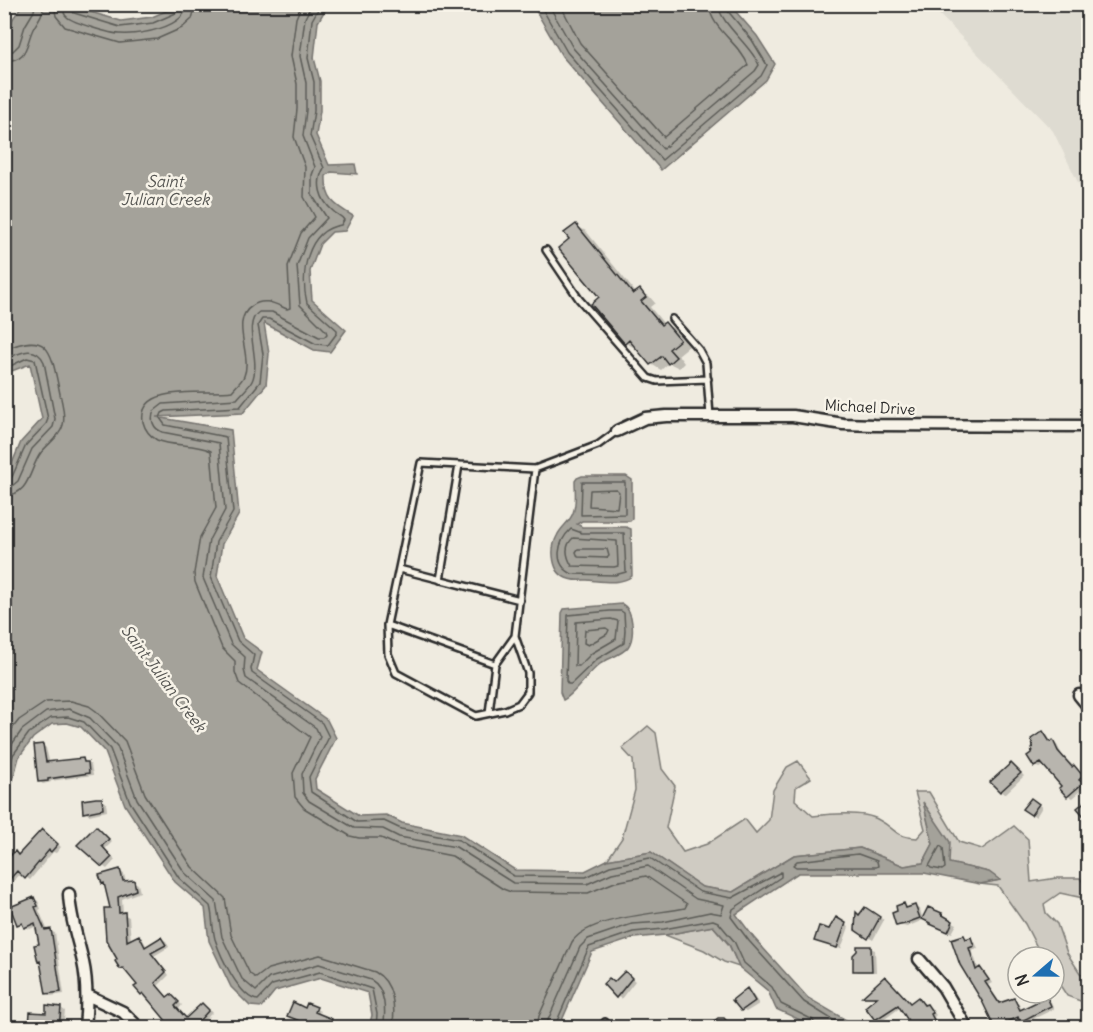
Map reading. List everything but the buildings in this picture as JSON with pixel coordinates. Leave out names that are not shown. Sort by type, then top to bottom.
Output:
[{"type":"street","name":"Michael Drive","points":[[617,431],[645,418],[666,416],[793,416],[843,424],[874,425],[1089,426]]},
{"type":"street","points":[[1079,695],[1089,706]]},
{"type":"street","points":[[69,894],[72,920],[83,962],[87,996],[85,1028]]},
{"type":"street","points":[[920,959],[943,987],[967,1028]]},
{"type":"street","points":[[87,996],[123,1012],[139,1028]]},
{"type":"lane","points":[[546,250],[579,299],[648,378],[657,381],[708,379]]},
{"type":"lane","points":[[672,319],[699,350],[706,363],[710,416]]},
{"type":"lane","points":[[535,468],[515,636],[528,673],[528,692],[519,704],[476,716],[396,674],[388,654],[387,625],[421,463],[535,468],[598,445],[617,431]]},
{"type":"lane","points":[[440,580],[459,465]]},
{"type":"lane","points":[[399,569],[519,600]]},
{"type":"lane","points":[[387,625],[495,664]]},
{"type":"lane","points":[[489,713],[495,664],[515,636]]},
{"type":"shaded area","points":[[930,5],[1088,5],[1088,203],[1053,131]]},
{"type":"shaded area","points":[[648,726],[656,733],[662,769],[675,786],[666,828],[683,852],[707,844],[745,819],[756,833],[769,820],[773,790],[787,767],[798,761],[811,778],[796,787],[795,800],[813,816],[865,815],[879,820],[899,834],[917,838],[925,829],[915,792],[929,792],[959,842],[982,849],[1014,826],[1028,839],[1031,882],[1057,878],[1080,878],[1088,889],[1088,908],[1083,898],[1060,893],[1044,904],[1046,913],[1057,924],[1064,945],[1036,945],[1025,924],[998,886],[980,884],[999,880],[988,872],[949,863],[924,804],[933,844],[923,863],[904,866],[860,848],[794,855],[733,892],[702,887],[651,852],[607,860],[622,838],[635,790],[633,760],[622,748]]},
{"type":"shaded area","points":[[713,926],[729,945],[739,967],[665,935]]},
{"type":"shaded area","points":[[1066,950],[1080,973],[1088,979],[1088,1004],[1067,996]]},
{"type":"water","points":[[540,4],[730,5],[757,36],[775,64],[766,80],[661,170],[562,56],[535,9]]},
{"type":"water","name":"Saint Julian Creek","points":[[22,5],[67,5],[121,21],[152,17],[173,8],[174,5],[328,5],[318,22],[314,58],[320,81],[320,111],[316,135],[329,165],[355,164],[357,174],[331,172],[326,176],[327,190],[332,201],[353,216],[345,231],[332,232],[320,244],[310,271],[312,300],[346,330],[330,352],[314,350],[264,323],[269,354],[266,385],[243,413],[156,417],[231,430],[239,514],[222,544],[217,576],[243,638],[262,652],[257,670],[327,720],[336,738],[315,779],[316,789],[359,816],[386,815],[402,823],[461,835],[515,870],[585,871],[607,860],[651,852],[702,887],[733,892],[794,855],[860,848],[904,866],[923,863],[933,844],[923,802],[950,842],[949,863],[989,872],[1000,880],[980,884],[924,873],[798,873],[736,914],[754,938],[808,998],[858,1027],[815,1027],[776,1009],[768,991],[739,967],[729,944],[713,926],[634,938],[592,952],[559,1027],[369,1027],[372,1015],[368,993],[321,978],[275,991],[262,1007],[250,1006],[231,987],[209,941],[205,908],[175,882],[125,805],[105,752],[81,727],[67,723],[52,724],[33,738],[19,757],[5,810],[5,480],[21,442],[42,419],[30,364],[4,374],[5,48],[12,20]]},
{"type":"water","points":[[582,476],[626,476],[632,480],[632,519],[630,521],[582,521],[577,524],[582,527],[631,529],[632,576],[627,579],[611,582],[573,580],[563,576],[555,567],[553,548],[555,541],[573,513],[575,481]]},
{"type":"water","points":[[622,604],[629,612],[632,624],[632,637],[628,647],[600,664],[572,694],[563,700],[560,692],[562,613],[564,609]]}]
